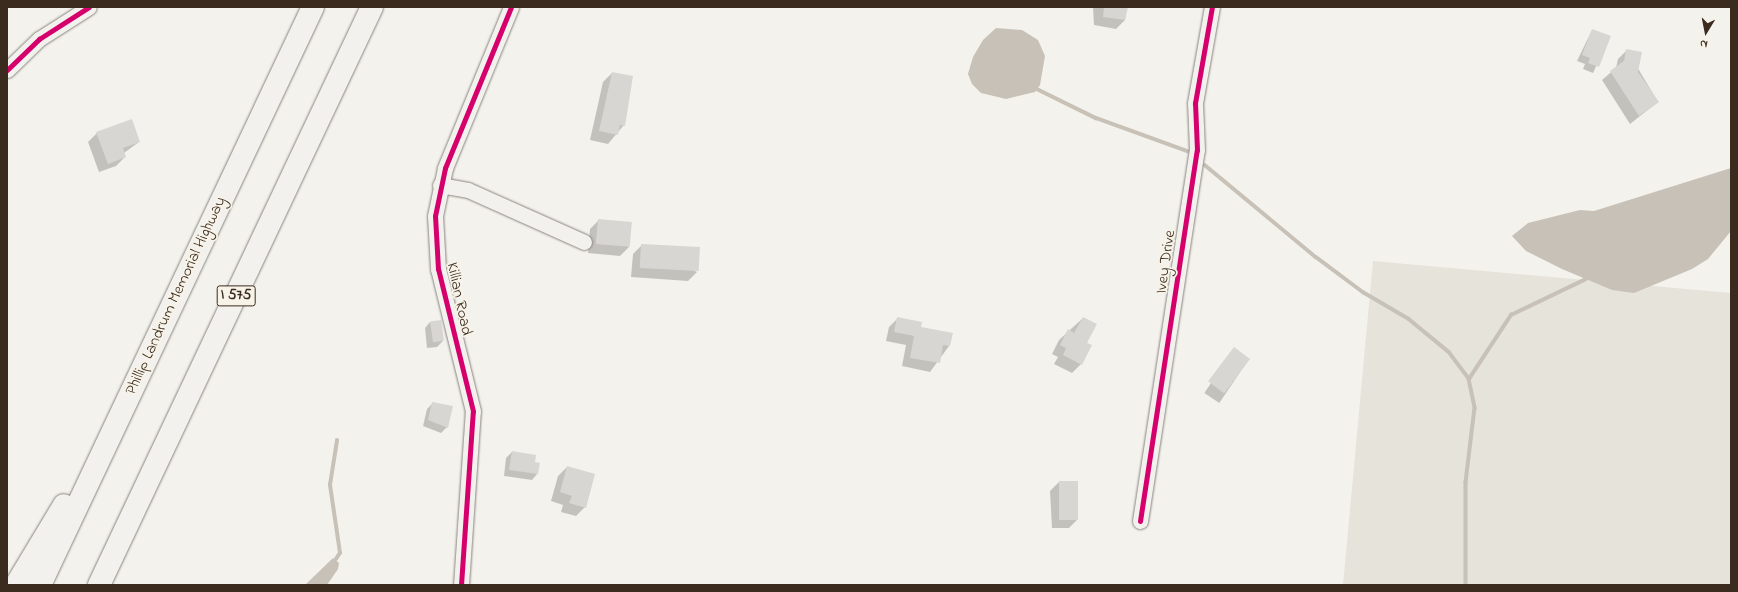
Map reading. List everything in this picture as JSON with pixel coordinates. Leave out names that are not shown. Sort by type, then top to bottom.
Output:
[{"type":"highway","name":"Phillip Landrum Memorial Highway","points":[[40,585],[313,7]]},
{"type":"highway","name":"I 575","points":[[99,585],[372,7]]},
{"type":"highway","points":[[16,585],[127,400]]},
{"type":"street","points":[[7,70],[39,39],[89,7]]},
{"type":"street","name":"Killian Road","points":[[461,585],[473,411],[434,243],[440,186],[509,7]]},
{"type":"street","name":"Ivey Drive","points":[[1140,521],[1197,150],[1195,103],[1212,7]]},
{"type":"street","points":[[440,186],[468,190],[584,242]]},
{"type":"shaded area","points":[[996,28],[1022,30],[1038,40],[1045,56],[1040,85],[1035,92],[1006,99],[981,93],[972,84],[968,74],[973,57],[983,40]]},
{"type":"shaded area","points":[[1731,168],[1731,231],[1708,259],[1692,269],[1634,293],[1612,290],[1562,269],[1526,251],[1512,236],[1528,223],[1580,210],[1594,211]]},
{"type":"shaded area","points":[[1373,261],[1731,293],[1731,585],[1343,585]]},
{"type":"shaded area","points":[[333,558],[339,563],[338,569],[327,585],[305,585]]},
{"type":"building","points":[[1104,7],[1128,7],[1125,20],[1103,17]]},
{"type":"building","points":[[1592,29],[1611,36],[1599,67],[1588,63],[1590,58],[1582,55]]},
{"type":"building","points":[[1626,49],[1642,52],[1638,72],[1659,102],[1639,116],[1610,71],[1624,61]]},
{"type":"building","points":[[612,72],[633,76],[625,126],[620,125],[618,135],[599,131]]},
{"type":"building","points":[[132,119],[140,142],[123,148],[126,157],[108,164],[96,132]]},
{"type":"building","points":[[598,219],[632,222],[630,247],[596,244]]},
{"type":"building","points":[[641,244],[700,247],[699,271],[640,268]]},
{"type":"building","points":[[897,317],[922,322],[921,327],[953,333],[950,346],[943,345],[940,363],[910,358],[914,336],[894,332]]},
{"type":"building","points":[[1083,317],[1097,324],[1087,343],[1092,345],[1082,365],[1063,355],[1066,348],[1060,345],[1068,329],[1074,333]]},
{"type":"building","points":[[441,320],[444,341],[433,342],[430,322]]},
{"type":"building","points":[[1234,347],[1250,359],[1224,393],[1208,381]]},
{"type":"building","points":[[432,402],[453,406],[448,428],[428,420]]},
{"type":"building","points":[[512,451],[536,455],[535,462],[540,463],[538,474],[509,470]]},
{"type":"building","points":[[567,466],[595,474],[586,508],[569,503],[572,496],[560,492]]},
{"type":"building","points":[[1059,481],[1078,481],[1078,520],[1059,520]]},
{"type":"waterway","points":[[1037,89],[1096,118],[1187,151]]},
{"type":"waterway","points":[[1205,165],[1316,257],[1363,292],[1409,319],[1449,352],[1469,379],[1475,408],[1466,482],[1466,585]]},
{"type":"waterway","points":[[1469,379],[1511,315],[1586,279]]},
{"type":"waterway","points":[[336,559],[340,553],[330,485],[337,441]]},
{"type":"cycle path","points":[[7,70],[39,39],[89,7]]},
{"type":"cycle path","points":[[461,585],[473,411],[438,269],[435,216],[445,168],[511,7]]},
{"type":"cycle path","points":[[1140,521],[1197,150],[1195,103],[1212,7]]}]
